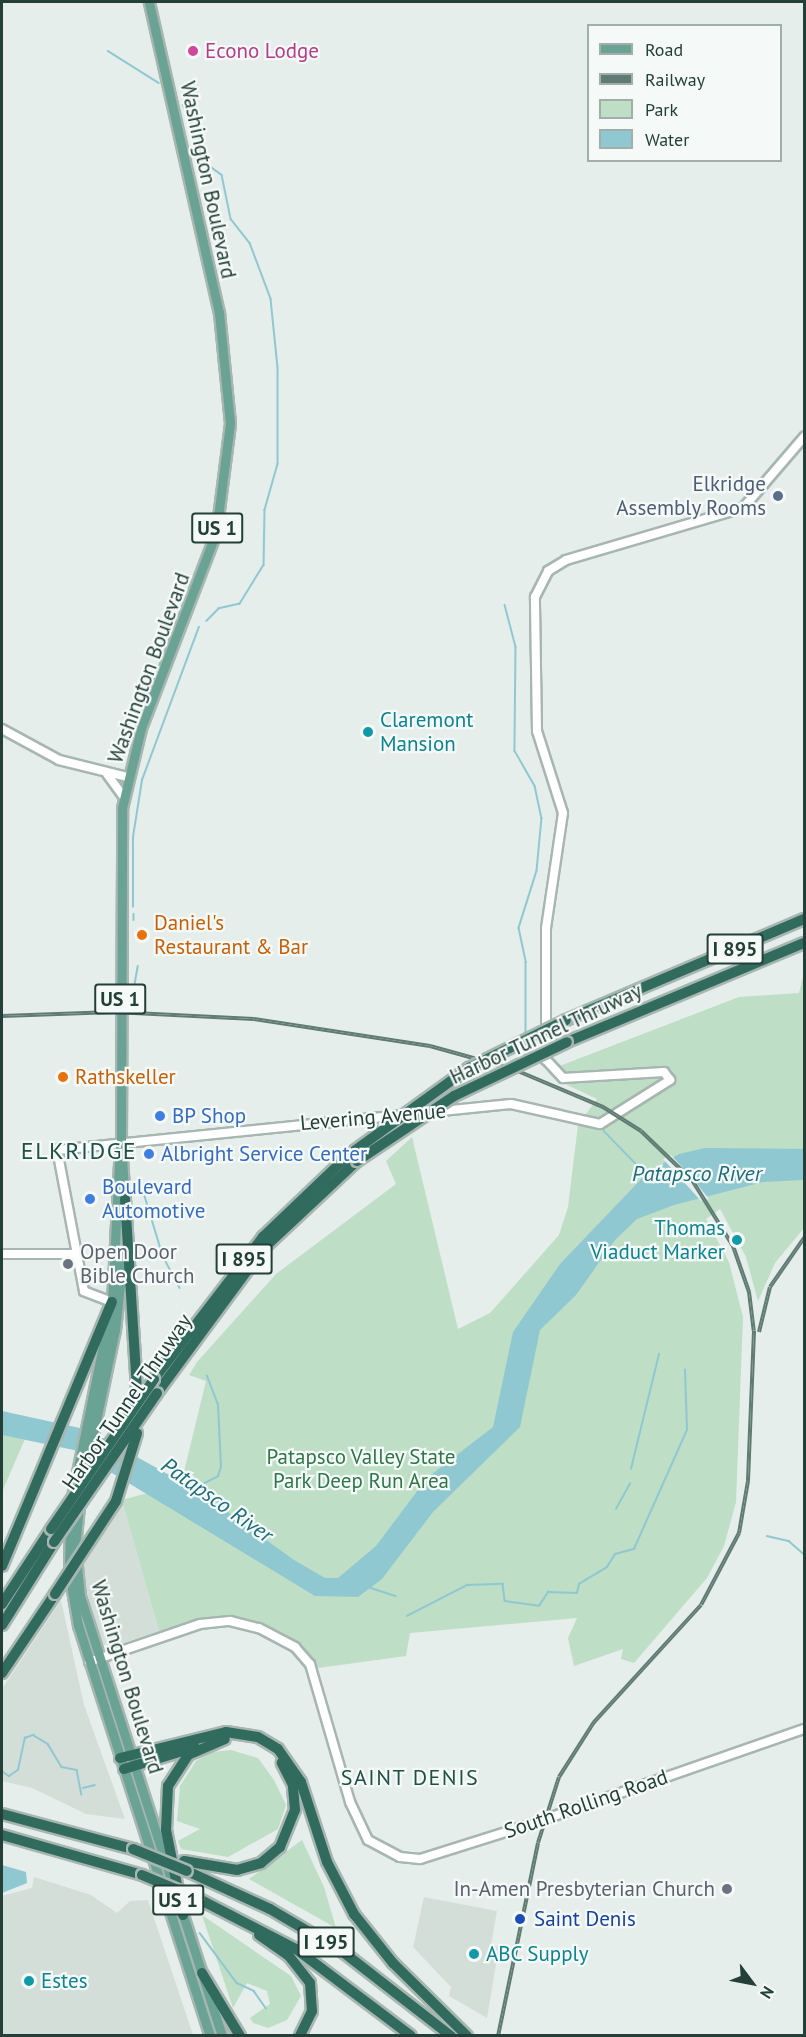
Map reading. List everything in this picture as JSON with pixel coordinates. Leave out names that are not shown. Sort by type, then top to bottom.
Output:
[{"type":"highway","name":"Harbor Tunnel Thruway","points":[[2,1604],[154,1379],[255,1246],[354,1158],[469,1068],[566,1020],[804,919]]},
{"type":"highway","name":"Harbor Tunnel Thruway","points":[[2,1625],[54,1542],[157,1393],[264,1249],[354,1158],[454,1096],[567,1042],[804,943]]},
{"type":"highway","points":[[2,1673],[116,1501],[137,1433],[125,1199]]},
{"type":"highway","points":[[2,1566],[70,1412],[112,1302]]},
{"type":"highway","points":[[128,1762],[226,1732],[258,1737],[278,1749],[301,1782],[327,1862],[354,1914],[393,1963],[467,2036]]},
{"type":"highway","points":[[128,1762],[235,1739],[275,1755],[293,1785],[296,1810],[284,1841],[261,1863],[224,1871],[186,1866]]},
{"type":"highway","points":[[183,1915],[166,1830],[166,1798],[180,1764],[201,1745]]},
{"type":"highway","name":"I 195","points":[[2,1814],[186,1866],[325,1941],[451,2036]]},
{"type":"highway","name":"I 195","points":[[2,1835],[142,1875],[197,1898],[296,1949],[411,2036]]},
{"type":"highway","points":[[197,1898],[298,1965],[312,1994],[308,2023],[300,2036]]},
{"type":"highway","points":[[202,1973],[240,2036]]},
{"type":"highway","points":[[291,2036],[308,2023]]},
{"type":"main road","name":"Washington Boulevard","points":[[149,2],[220,322],[230,423],[213,542],[127,777],[124,797],[119,849],[121,1141],[125,1199],[119,1309],[77,1495],[69,1572],[89,1662],[183,1915],[222,2036]]},
{"type":"main road","name":"Washington Boulevard","points":[[93,1420],[112,1302],[121,1141]]},
{"type":"main road","name":"Washington Boulevard","points":[[77,1495],[76,1568],[128,1762],[210,2036]]},
{"type":"street","name":"Levering Avenue","points":[[77,1254],[57,1150],[121,1141],[511,1104],[600,1124],[672,1077],[643,1072],[563,1078],[546,1060],[546,928],[563,813],[558,782],[537,730],[535,597],[548,571],[566,560],[743,508],[804,437]]},
{"type":"street","points":[[2,729],[59,760],[127,777]]},
{"type":"street","points":[[106,773],[124,797]]},
{"type":"street","points":[[2,1254],[77,1254],[84,1291],[112,1302]]},
{"type":"street","name":"South Rolling Road","points":[[100,1659],[215,1622],[245,1623],[286,1641],[315,1675],[350,1802],[368,1840],[400,1857],[420,1859],[534,1823],[804,1729]]},
{"type":"street","points":[[89,1662],[100,1659]]},
{"type":"shaded area","points":[[122,1500],[159,1631],[108,1648],[98,1638],[81,1567]]},
{"type":"shaded area","points":[[61,1600],[84,1705],[125,1819],[86,1814],[32,1788],[2,1781],[2,1689]]},
{"type":"shaded area","name":"Estes","points":[[34,1877],[91,1895],[117,1913],[130,1901],[148,1900],[193,2035],[2,2035],[2,1896],[32,1888]]},
{"type":"shaded area","points":[[424,1897],[497,1911],[491,1945],[499,1947],[487,2018],[449,1996],[451,1987],[413,1947]]},
{"type":"green space","name":"Patapsco Valley State Park Deep Run Area","points":[[804,972],[804,1228],[775,1263],[758,1301],[746,1257],[720,1209],[706,1219],[729,1262],[743,1317],[736,1502],[724,1546],[707,1578],[634,1663],[621,1659],[623,1649],[574,1666],[568,1638],[577,1618],[410,1633],[406,1656],[318,1668],[298,1644],[247,1619],[215,1617],[159,1631],[122,1500],[181,1484],[206,1381],[189,1375],[197,1362],[276,1274],[396,1184],[386,1161],[412,1137],[458,1329],[490,1313],[559,1235],[568,1207],[578,1125],[597,1099],[563,1083],[557,1067],[739,997],[799,993]]},
{"type":"green space","points":[[2,1435],[25,1439],[2,1492]]},
{"type":"green space","points":[[231,1750],[258,1758],[274,1780],[286,1805],[278,1829],[228,1857],[181,1849],[178,1841],[200,1829],[177,1821],[180,1786],[196,1761],[212,1752]]},
{"type":"green space","points":[[302,1840],[324,1887],[336,1928],[249,1879]]},
{"type":"green space","points":[[202,1915],[291,1976],[301,1996],[287,2020],[268,2028],[253,2023],[250,2018],[270,2004],[267,1991],[247,1983],[233,2008]]},
{"type":"water","name":"Patapsco River","points":[[705,1148],[804,1149],[804,1180],[763,1182],[674,1205],[637,1219],[615,1240],[576,1295],[540,1330],[520,1427],[433,1512],[382,1579],[358,1597],[315,1596],[74,1450],[2,1435],[2,1411],[89,1430],[203,1494],[294,1560],[325,1578],[338,1578],[376,1546],[427,1478],[493,1427],[513,1332],[560,1264],[646,1174],[679,1154]]},
{"type":"water","points":[[2,1865],[26,1872],[27,1883],[2,1893]]},
{"type":"pier","points":[[671,1155],[709,1199],[701,1201],[663,1159]]},
{"type":"waterway","points":[[108,51],[159,83]]},
{"type":"waterway","points":[[183,105],[201,142],[200,159],[222,175],[231,219],[250,243],[271,299],[278,368],[278,464],[265,510],[264,565],[240,604],[219,609],[207,621]]},
{"type":"waterway","points":[[505,605],[516,647],[515,751],[535,786],[542,818],[537,871],[519,928],[526,962],[526,1035]]},
{"type":"waterway","points":[[133,907],[133,837],[142,780],[199,627]]},
{"type":"waterway","points":[[134,914],[134,920]]},
{"type":"waterway","points":[[133,993],[138,966]]},
{"type":"waterway","points":[[527,1043],[531,1053]]},
{"type":"waterway","points":[[604,1131],[647,1175]]},
{"type":"waterway","points":[[141,1183],[163,1256],[180,1288]]},
{"type":"waterway","points":[[631,1469],[659,1354]]},
{"type":"waterway","points":[[407,1616],[467,1585],[503,1584],[505,1601],[539,1606],[548,1592],[577,1593],[579,1584],[607,1567],[615,1554],[634,1549],[687,1430],[685,1370]]},
{"type":"waterway","points":[[193,1489],[218,1476],[221,1467],[218,1405],[207,1376]]},
{"type":"waterway","points":[[616,1509],[630,1484]]},
{"type":"waterway","points":[[767,1536],[789,1541],[804,1554]]},
{"type":"waterway","points":[[371,1588],[396,1596]]},
{"type":"waterway","points":[[2,1771],[9,1776],[18,1770],[25,1738],[33,1735],[48,1744],[62,1767],[77,1770],[82,1795]]},
{"type":"waterway","points":[[2,1749],[2,1757]]},
{"type":"waterway","points":[[83,1788],[95,1785]]},
{"type":"waterway","points":[[200,1933],[237,1983],[254,1991],[266,2008]]},
{"type":"railway","points":[[2,1016],[114,1012],[254,1019],[430,1046],[513,1069],[603,1107],[641,1131],[692,1180],[733,1246],[749,1292],[754,1331],[748,1481],[739,1533],[701,1605],[594,1722],[559,1777],[538,1843],[498,2036]]},
{"type":"railway","points":[[759,1332],[770,1287],[804,1238]]},
{"type":"place","name":"Econo Lodge","points":[[193,51]]},
{"type":"place","name":"Elkridge Assembly Rooms","points":[[778,496]]},
{"type":"place","name":"Claremont Mansion","points":[[368,732]]},
{"type":"place","name":"Daniel's Restaurant & Bar","points":[[142,935]]},
{"type":"place","name":"Rathskeller","points":[[63,1077]]},
{"type":"place","name":"BP Shop","points":[[160,1116]]},
{"type":"place","name":"Albright Service Center","points":[[149,1154]]},
{"type":"place","name":"Boulevard Automotive","points":[[90,1199]]},
{"type":"place","name":"Thomas Viaduct Marker","points":[[737,1240]]},
{"type":"place","name":"Open Door Bible Church","points":[[68,1264]]},
{"type":"place","name":"In-Amen Presbyterian Church","points":[[727,1889]]},
{"type":"place","name":"Saint Denis","points":[[520,1919]]},
{"type":"place","name":"ABC Supply","points":[[474,1954]]},
{"type":"place","name":"Estes","points":[[29,1981]]},
{"type":"district","name":"ELKRIDGE","points":[[79,1151]]},
{"type":"district","name":"SAINT DENIS","points":[[410,1778]]}]
